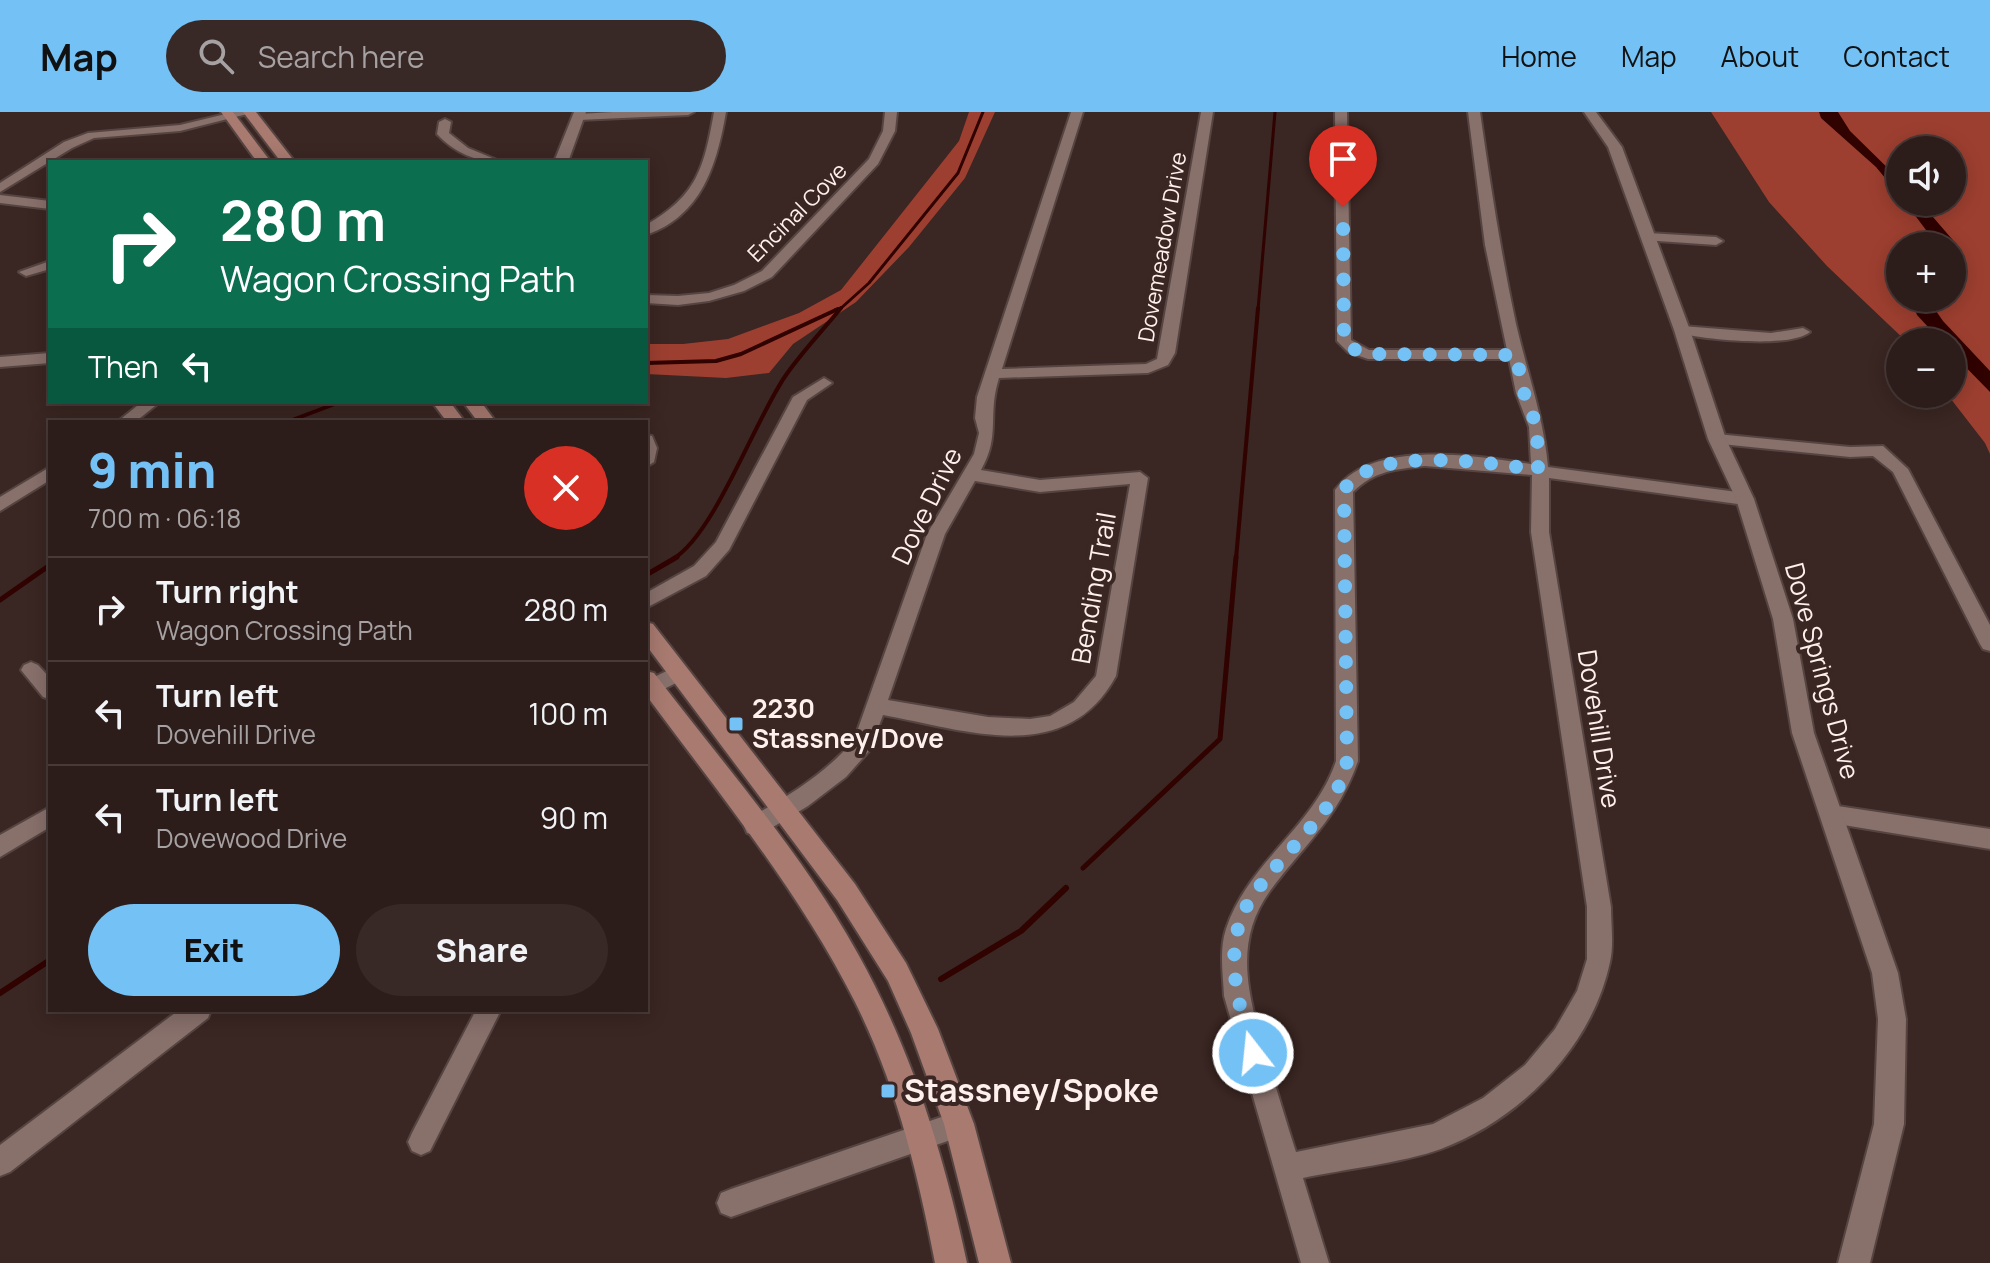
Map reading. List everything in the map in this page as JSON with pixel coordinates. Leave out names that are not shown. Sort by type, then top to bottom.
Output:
[{"type":"main road","points":[[249,112],[286,160]]},
{"type":"main road","points":[[229,114],[263,160]]},
{"type":"main road","points":[[648,633],[846,892],[897,972],[932,1049],[959,1124],[995,1263]]},
{"type":"main road","points":[[648,686],[813,905],[847,960],[889,1049],[933,1181],[951,1263]]},
{"type":"street","points":[[0,188],[85,137],[112,131],[180,128],[229,114],[249,112]]},
{"type":"street","points":[[562,160],[579,114],[688,112]]},
{"type":"street","points":[[648,230],[677,212],[700,190],[711,165],[720,112]]},
{"type":"street","name":"Encinal Cove","points":[[648,299],[684,300],[715,296],[767,274],[874,161],[889,131],[891,112]]},
{"type":"street","name":"Dove Drive","points":[[755,826],[841,772],[863,744],[936,534],[984,444],[985,397],[1077,112]]},
{"type":"street","name":"Dovemeadow Drive","points":[[993,374],[1148,368],[1163,362],[1207,112]]},
{"type":"street","points":[[1341,112],[1344,341],[1353,349],[1368,354],[1516,355]]},
{"type":"street","name":"Dovehill Drive","points":[[1286,1168],[1437,1137],[1492,1107],[1534,1074],[1564,1038],[1588,995],[1599,959],[1599,907],[1540,532],[1542,505],[1537,427],[1524,393],[1492,245],[1474,112]]},
{"type":"street","name":"Dove Springs Drive","points":[[1590,112],[1615,147],[1682,330],[1717,439],[1745,499],[1783,619],[1803,733],[1885,973],[1892,1019],[1889,1124],[1854,1263]]},
{"type":"street","points":[[445,122],[443,134],[453,144],[491,160]]},
{"type":"street","points":[[0,199],[48,205]]},
{"type":"street","points":[[1648,237],[1716,241]]},
{"type":"street","points":[[26,272],[48,266]]},
{"type":"street","points":[[1682,330],[1771,337],[1803,332]]},
{"type":"street","points":[[0,362],[48,358]]},
{"type":"street","points":[[648,600],[691,577],[718,552],[801,397],[824,383]]},
{"type":"street","points":[[128,420],[149,404]]},
{"type":"street","points":[[1717,439],[1850,452],[1877,450],[1900,469],[1990,644]]},
{"type":"street","points":[[1315,1263],[1236,996],[1235,956],[1238,929],[1251,898],[1332,802],[1345,773],[1344,490],[1357,474],[1376,466],[1475,461],[1597,481],[1745,499]]},
{"type":"street","points":[[0,505],[48,473]]},
{"type":"street","name":"Bending Trail","points":[[877,706],[1013,726],[1045,727],[1074,713],[1097,695],[1106,676],[1140,478],[1040,486],[969,474]]},
{"type":"street","points":[[31,670],[48,689]]},
{"type":"street","points":[[648,686],[679,673]]},
{"type":"street","points":[[1831,814],[1990,839]]},
{"type":"street","points":[[0,847],[48,817]]},
{"type":"street","points":[[0,1162],[196,1012]]},
{"type":"street","points":[[421,1142],[488,1012]]},
{"type":"street","points":[[731,1203],[959,1124]]},
{"type":"shaded area","points":[[969,112],[995,112],[965,178],[909,247],[856,302],[793,344],[769,373],[726,378],[648,374],[648,344],[728,339],[799,313],[841,290],[959,141]]},
{"type":"shaded area","points":[[1711,112],[1990,112],[1990,454],[1958,408],[1966,408],[1966,328],[1892,328],[1827,266],[1769,202]]},
{"type":"shaded area","points":[[1819,112],[1838,112],[1850,131],[1886,166],[1886,179],[1876,167],[1821,118]]},
{"type":"shaded area","points":[[1916,216],[1932,216],[1946,232],[1928,232]]},
{"type":"shaded area","points":[[1916,312],[1937,312],[1950,328],[1929,328]]},
{"type":"shaded area","points":[[1966,345],[1990,371],[1990,392],[1966,367]]},
{"type":"waterway","points":[[840,309],[869,283],[958,173],[983,112]]},
{"type":"waterway","points":[[1258,310],[1275,112]]},
{"type":"waterway","points":[[1236,559],[1258,308]]},
{"type":"waterway","points":[[648,363],[716,361],[741,354],[838,309],[835,310]]},
{"type":"waterway","points":[[673,559],[689,546],[704,526],[786,375],[840,309]]},
{"type":"waterway","points":[[292,420],[335,404]]},
{"type":"waterway","points":[[648,574],[677,557]]},
{"type":"waterway","points":[[1083,868],[1220,739],[1236,557]]},
{"type":"waterway","points":[[0,600],[48,566]]},
{"type":"waterway","points":[[941,979],[1021,931],[1066,888]]},
{"type":"waterway","points":[[0,993],[48,961]]},
{"type":"place","name":"2230 Stassney/Dove","points":[[736,724]]},
{"type":"place","name":"Stassney/Spoke","points":[[888,1091]]},
{"type":"route","points":[[1253,1053],[1236,996],[1238,929],[1251,898],[1332,802],[1342,784],[1347,761],[1344,490],[1357,474],[1376,466],[1475,461],[1538,470],[1537,427],[1524,393],[1516,355],[1368,354],[1353,349],[1344,341],[1343,207]]}]
